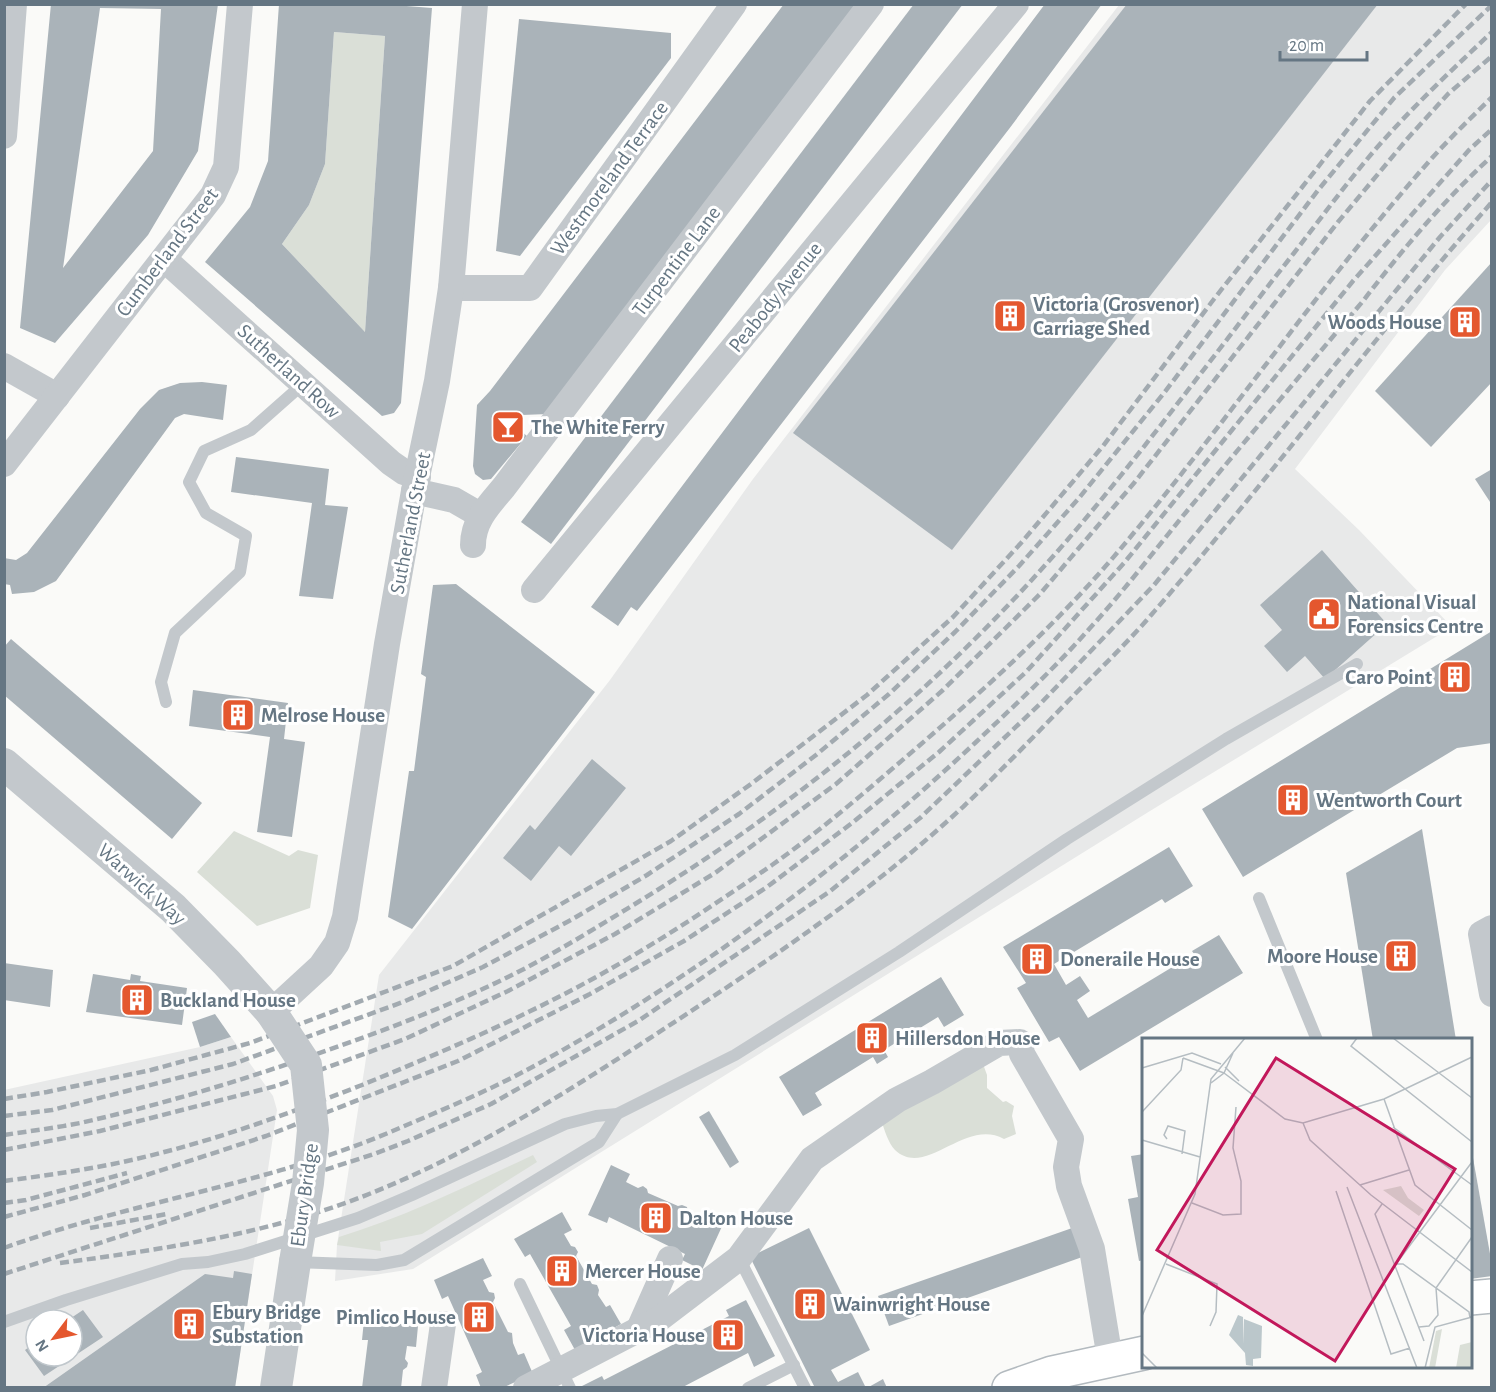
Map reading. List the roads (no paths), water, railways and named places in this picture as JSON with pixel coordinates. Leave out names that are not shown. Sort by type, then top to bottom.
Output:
[{"type":"main road","points":[[1472,1298],[1491,1296]]},
{"type":"main road","points":[[1010,1388],[1052,1373],[1142,1353]]},
{"type":"street","points":[[4,136],[14,4]]},
{"type":"street","name":"Cumberland Street","points":[[4,464],[213,195],[226,167],[240,4]]},
{"type":"street","name":"Sutherland Street","points":[[271,1012],[321,966],[337,943],[345,917],[387,644],[437,381],[451,288],[475,4]]},
{"type":"street","name":"Westmoreland Terrace","points":[[451,288],[530,288],[734,4]]},
{"type":"street","name":"Turpentine Lane","points":[[473,544],[480,515],[504,487],[871,4]]},
{"type":"street","name":"Peabody Avenue","points":[[534,590],[1016,4]]},
{"type":"street","name":"Sutherland Row","points":[[164,259],[416,484]]},
{"type":"street","points":[[4,366],[57,396]]},
{"type":"street","points":[[416,484],[454,500],[480,515]]},
{"type":"street","name":"Warwick Way","points":[[4,764],[172,908],[227,963],[271,1012]]},
{"type":"street","points":[[1491,928],[1481,934],[1491,994]]},
{"type":"street","name":"Ebury Bridge","points":[[271,1012],[306,1065],[313,1130],[308,1183],[276,1388]]},
{"type":"street","points":[[526,1388],[565,1379],[639,1329],[659,1319],[739,1258],[812,1159],[897,1100],[999,1043],[1020,1042],[1022,1054],[1071,1139],[1066,1167],[1069,1186],[1092,1249],[1110,1359]]},
{"type":"street","points":[[639,1329],[670,1259]]},
{"type":"street","points":[[434,1388],[443,1324]]},
{"type":"lane","points":[[166,702],[161,682],[175,633],[240,572],[246,536],[206,513],[189,482],[204,451],[251,430],[303,384]]},
{"type":"lane","points":[[4,1322],[182,1264],[208,1262],[245,1254],[358,1218],[564,1124],[596,1116],[617,1114],[735,1056],[899,952],[1066,839],[1226,739],[1357,664]]},
{"type":"lane","points":[[1259,898],[1316,1038]]},
{"type":"lane","points":[[295,1262],[377,1265],[404,1260],[599,1142],[617,1114]]},
{"type":"lane","points":[[739,1258],[805,1388]]},
{"type":"lane","points":[[520,1284],[565,1379]]},
{"type":"lane","points":[[748,1388],[794,1365]]},
{"type":"railway","points":[[4,1099],[151,1070],[250,1043],[453,966],[671,841],[751,784],[867,695],[953,617],[1021,543],[1103,446],[1214,299],[1370,101],[1466,4]]},
{"type":"railway","points":[[4,1116],[52,1110],[233,1064],[403,1002],[483,967],[571,920],[647,875],[739,814],[816,755],[889,694],[955,632],[1019,566],[1079,498],[1164,393],[1319,189],[1394,98],[1492,5]]},
{"type":"railway","points":[[4,1135],[80,1123],[205,1090],[328,1050],[445,1005],[514,974],[573,942],[693,867],[754,825],[871,734],[927,685],[1032,580],[1136,457],[1365,162],[1415,107],[1492,32]]},
{"type":"railway","points":[[4,1150],[100,1131],[276,1086],[405,1039],[508,991],[615,934],[715,873],[836,784],[943,690],[1040,594],[1134,483],[1338,222],[1408,138],[1448,94],[1492,56]]},
{"type":"railway","points":[[4,1181],[104,1166],[194,1144],[279,1116],[394,1072],[489,1031],[582,985],[673,931],[791,851],[866,791],[970,701],[1043,633],[1089,585],[1152,511],[1390,207],[1439,150],[1492,97]]},
{"type":"railway","points":[[4,1217],[85,1195],[266,1136],[458,1061],[590,994],[684,941],[767,887],[852,823],[939,752],[1026,672],[1124,563],[1353,281],[1469,150],[1492,129]]},
{"type":"railway","points":[[4,1248],[100,1218],[245,1180],[341,1151],[444,1109],[518,1075],[595,1031],[709,958],[765,918],[873,833],[924,789],[1062,658],[1102,615],[1408,244],[1457,190],[1492,156]]},
{"type":"railway","points":[[4,1274],[374,1154],[491,1104],[638,1021],[829,892],[920,818],[1041,703],[1154,585],[1440,237],[1492,180]]},
{"type":"railway","points":[[60,1263],[133,1253],[242,1233],[348,1202],[426,1169],[502,1130],[611,1063],[771,958],[851,900],[890,870],[965,805],[1134,635],[1492,202]]},
{"type":"railway","points":[[4,1203],[26,1200],[127,1173]]},
{"type":"railway","points":[[90,1228],[167,1214]]},
{"type":"place","name":"Victoria (Grosvenor) Carriage Shed","points":[[1010,316]]},
{"type":"place","name":"Woods House","points":[[1465,322]]},
{"type":"place","name":"The White Ferry","points":[[508,427]]},
{"type":"place","name":"National Visual Forensics Centre","points":[[1324,614]]},
{"type":"place","name":"Caro Point","points":[[1455,677]]},
{"type":"place","name":"Melrose House","points":[[238,715]]},
{"type":"place","name":"Wentworth Court","points":[[1293,800]]},
{"type":"place","name":"Moore House","points":[[1401,956]]},
{"type":"place","name":"Doneraile House","points":[[1037,959]]},
{"type":"place","name":"Buckland House","points":[[137,1000]]},
{"type":"place","name":"Hillersdon House","points":[[872,1038]]},
{"type":"place","name":"Dalton House","points":[[656,1218]]},
{"type":"place","name":"Mercer House","points":[[562,1271]]},
{"type":"place","name":"Wainwright House","points":[[810,1304]]},
{"type":"place","name":"Pimlico House","points":[[479,1317]]},
{"type":"place","name":"Ebury Bridge Substation","points":[[189,1324]]},
{"type":"place","name":"Victoria House","points":[[728,1335]]}]
